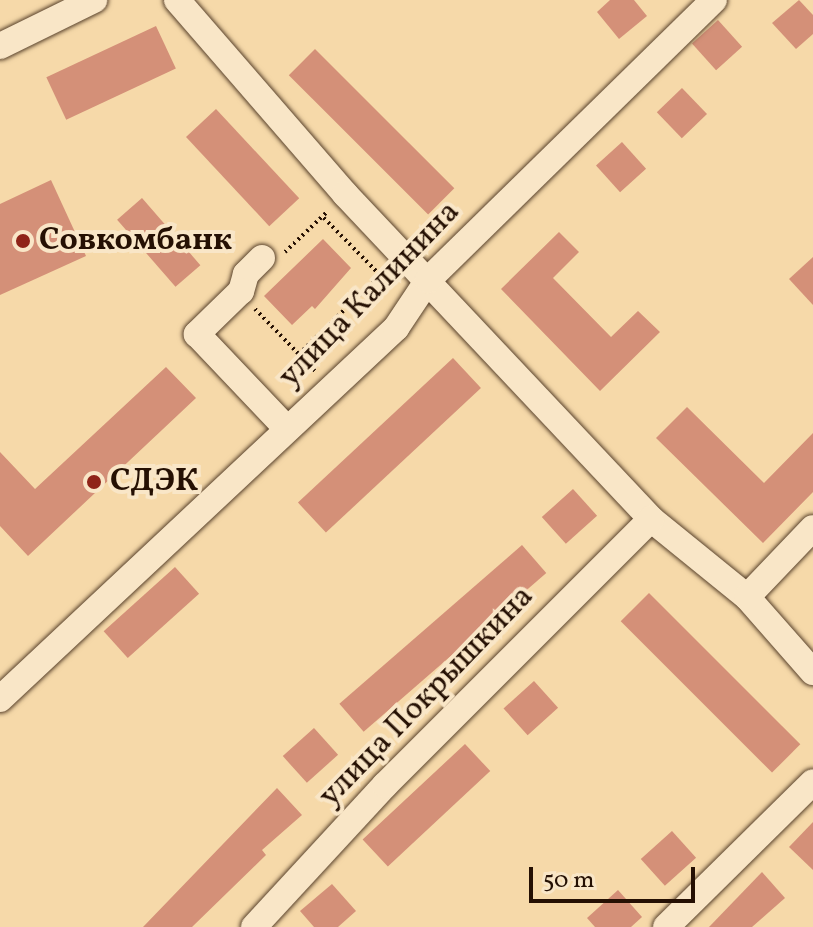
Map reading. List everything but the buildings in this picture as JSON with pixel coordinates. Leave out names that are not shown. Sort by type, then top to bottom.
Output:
[{"type":"street","points":[[0,46],[94,0]]},
{"type":"street","points":[[177,0],[345,194],[651,519],[747,597],[813,672]]},
{"type":"street","name":"улица Калинина","points":[[0,699],[396,328],[428,280],[714,0]]},
{"type":"street","points":[[269,259],[246,274],[241,291],[197,334],[287,429]]},
{"type":"street","name":"улица Покрышкина","points":[[254,927],[385,785],[651,519]]},
{"type":"street","points":[[747,597],[813,528]]},
{"type":"street","points":[[666,927],[813,782]]},
{"type":"path","points":[[269,259],[345,194]]},
{"type":"path","points":[[299,354],[380,275],[322,216]]},
{"type":"path","points":[[249,303],[331,388]]},
{"type":"place","name":"Совкомбанк","points":[[23,241]]},
{"type":"place","name":"СДЭК","points":[[94,482]]}]
